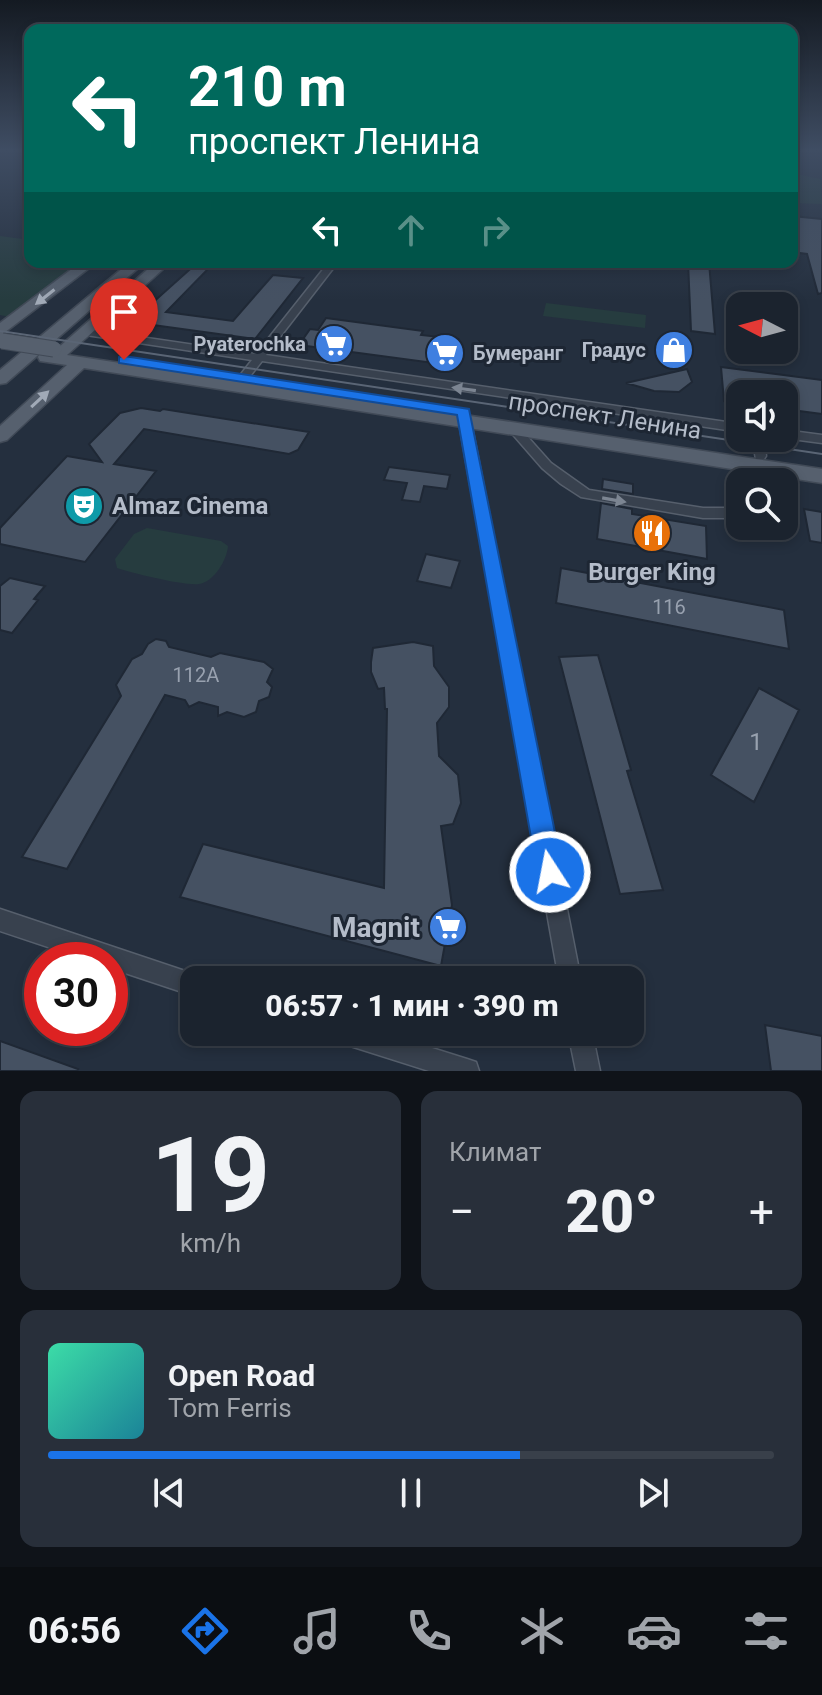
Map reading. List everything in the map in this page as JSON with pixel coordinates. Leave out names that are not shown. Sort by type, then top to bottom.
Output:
[{"type":"main road","points":[[1,341],[83,268]]},
{"type":"main road","points":[[0,360],[114,268]]},
{"type":"main road","points":[[0,379],[131,268]]},
{"type":"main road","points":[[55,352],[86,332],[157,268]]},
{"type":"main road","name":"проспект Ленина","points":[[1,341],[55,352],[243,378],[465,417],[514,429],[760,454],[822,476]]},
{"type":"main road","name":"проспект Ленина","points":[[55,352],[80,363],[465,417],[760,454],[822,465]]},
{"type":"main road","points":[[0,436],[80,363]]},
{"type":"street","points":[[243,378],[329,268]]},
{"type":"street","points":[[86,332],[726,426]]},
{"type":"street","points":[[465,417],[567,966]]},
{"type":"street","points":[[514,429],[526,446],[570,486],[586,494],[703,513],[726,513]]},
{"type":"street","points":[[798,436],[822,439]]},
{"type":"street","points":[[0,920],[180,980]]},
{"type":"street","points":[[388,1046],[467,1071]]},
{"type":"street","points":[[583,1046],[588,1071]]},
{"type":"green space","points":[[798,200],[822,200],[822,204],[798,203]]},
{"type":"green space","points":[[0,236],[24,239],[24,268],[79,268],[15,318],[0,315]]},
{"type":"green space","points":[[546,303],[646,315],[645,328],[543,316]]},
{"type":"green space","points":[[147,528],[221,541],[228,546],[225,558],[215,575],[199,584],[170,581],[117,568],[115,559],[134,534]]},
{"type":"building","points":[[798,217],[822,219],[822,293],[818,294],[807,254],[798,253]]},
{"type":"building","points":[[191,268],[209,268],[166,312],[233,321],[273,275],[303,278],[255,339],[131,322]]},
{"type":"building","points":[[688,268],[710,268],[715,334],[691,331]]},
{"type":"building","points":[[326,318],[423,331],[421,335],[458,339],[446,369],[432,367],[434,363],[299,345],[310,329],[318,330]]},
{"type":"building","points":[[721,367],[822,380],[822,414],[798,411],[798,380],[726,380],[724,401]]},
{"type":"building","points":[[687,369],[692,382],[679,392],[654,391],[626,383]]},
{"type":"building","points":[[141,408],[309,432],[298,450],[289,454],[144,429],[114,464],[156,471],[85,562],[0,544],[0,528],[67,456],[102,462],[89,444],[120,413]]},
{"type":"building","points":[[389,467],[450,475],[447,489],[424,486],[420,502],[402,500],[407,483],[384,480]]},
{"type":"building","points":[[603,479],[633,484],[633,494],[602,489]]},
{"type":"building","name":"Burger King","points":[[601,503],[632,509],[632,514],[706,526],[707,559],[597,539]]},
{"type":"building","points":[[804,509],[822,512],[822,543],[810,541]]},
{"type":"building","points":[[426,554],[460,561],[451,588],[417,581]]},
{"type":"building","points":[[561,568],[784,610],[789,649],[556,603]]},
{"type":"building","points":[[10,578],[45,586],[12,633],[0,630],[0,586]]},
{"type":"building","points":[[156,639],[166,641],[169,647],[211,657],[220,653],[264,662],[273,669],[267,682],[272,687],[269,697],[259,701],[256,712],[244,717],[227,712],[218,716],[218,707],[199,702],[189,707],[185,700],[165,695],[67,869],[22,857],[121,696],[116,685],[132,659],[142,654],[148,644]]},
{"type":"building","points":[[413,642],[433,646],[434,666],[449,687],[449,707],[437,723],[439,756],[458,775],[461,803],[453,824],[441,826],[452,905],[441,966],[180,897],[203,844],[384,888],[387,709],[384,688],[378,689],[371,672],[373,648]]},
{"type":"building","points":[[598,655],[631,770],[627,771],[663,890],[620,894],[559,657]]},
{"type":"building","points":[[759,688],[799,710],[754,802],[711,775]]},
{"type":"building","points":[[765,1025],[822,1036],[822,1071],[771,1071]]},
{"type":"building","points":[[0,1041],[78,1069],[0,1071]]},
{"type":"tram line","points":[[0,331],[822,454]]},
{"type":"place","name":"Pyaterochka","points":[[334,344]]},
{"type":"place","name":"Градус","points":[[674,350]]},
{"type":"place","name":"Бумеранг","points":[[445,353]]},
{"type":"place","name":"Almaz Cinema","points":[[84,506]]},
{"type":"place","name":"Burger King","points":[[652,533]]},
{"type":"place","name":"Magnit","points":[[448,927]]},
{"type":"route","points":[[124,360],[464,412],[550,872]]}]
